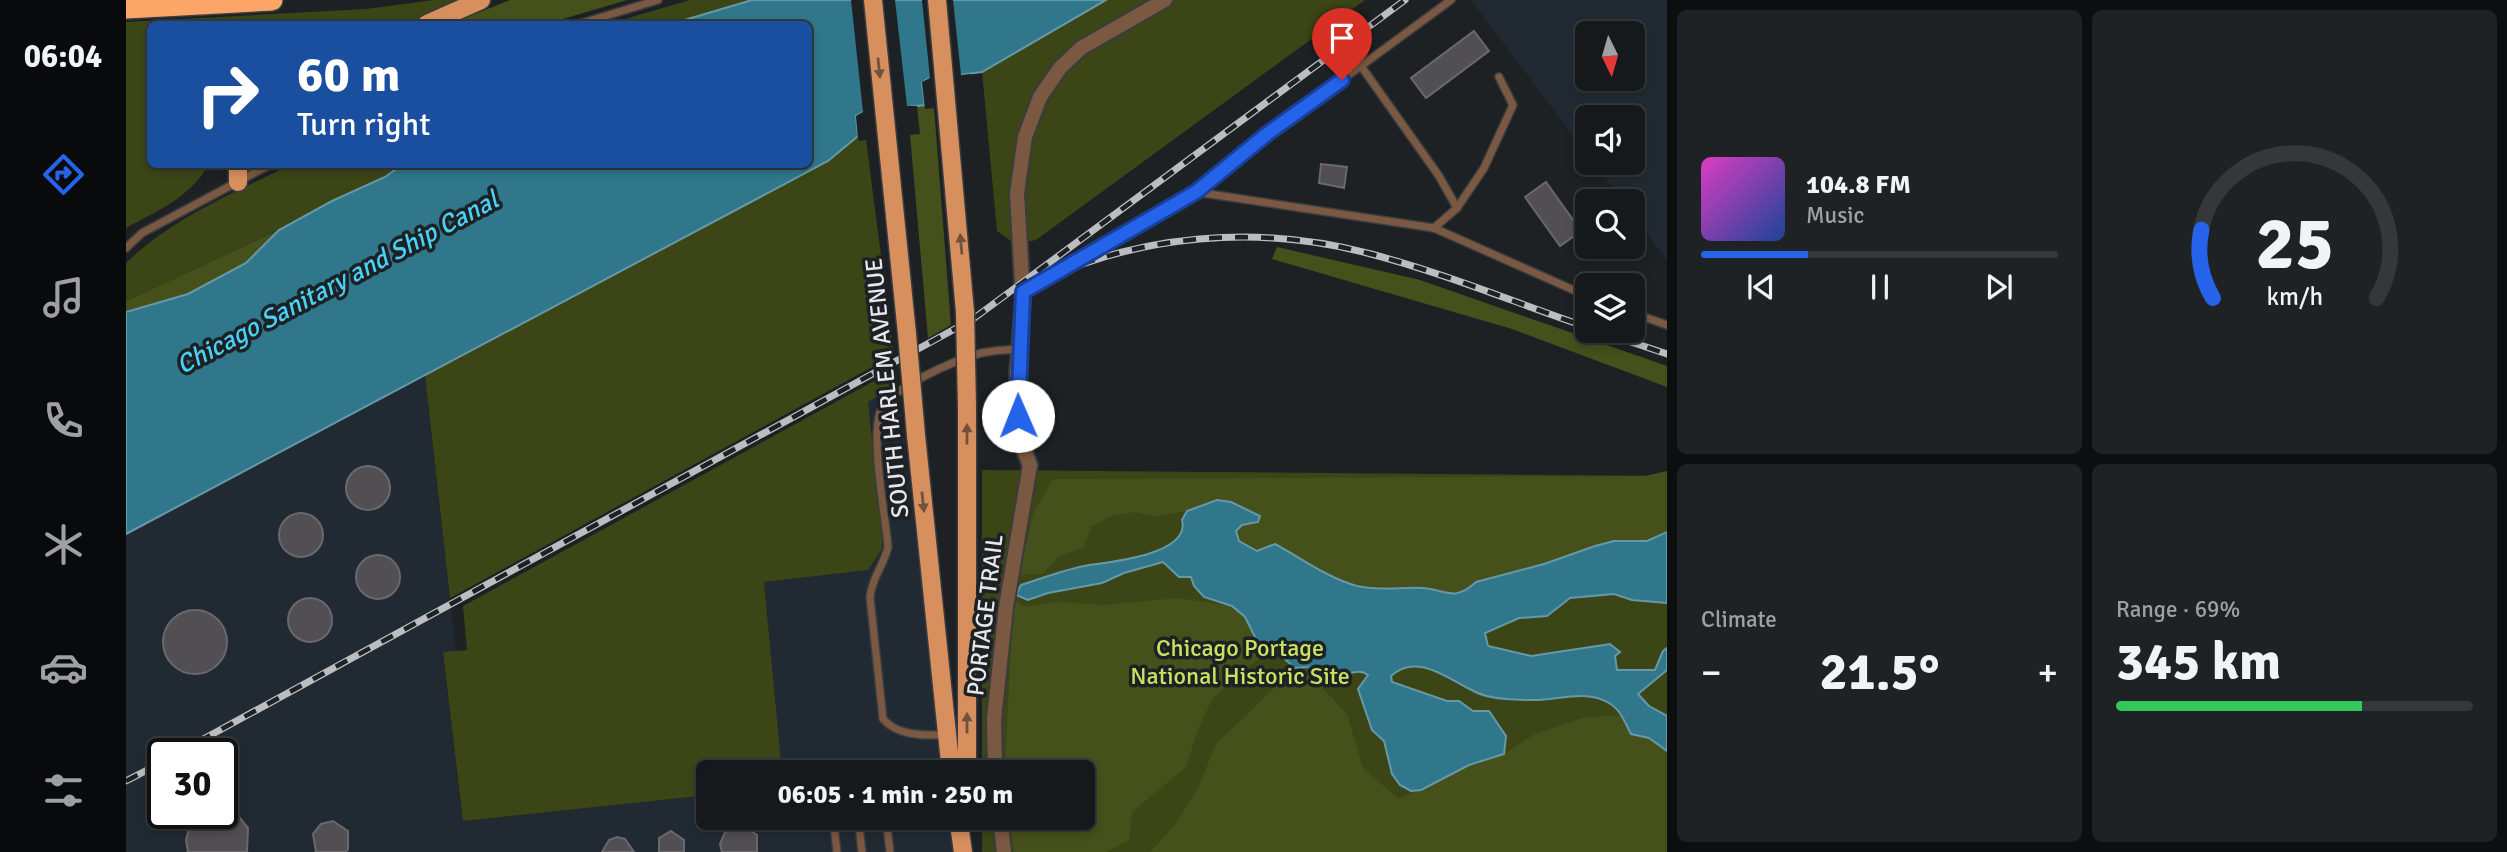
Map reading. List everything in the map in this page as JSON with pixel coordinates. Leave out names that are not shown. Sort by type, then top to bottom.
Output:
[{"type":"highway","points":[[126,8],[272,0]]},
{"type":"main road","points":[[434,21],[481,0]]},
{"type":"main road","name":"SOUTH HARLEM AVENUE","points":[[873,0],[950,760]]},
{"type":"main road","points":[[937,0],[962,252],[967,408],[967,760]]},
{"type":"main road","points":[[960,830],[963,852]]},
{"type":"main road","points":[[969,830],[970,852]]},
{"type":"street","points":[[1019,349],[1023,292],[1017,193],[1025,137],[1040,97],[1060,68],[1082,48],[1165,0]]},
{"type":"street","name":"PORTAGE TRAIL","points":[[995,760],[994,719],[1006,607],[1030,465],[1019,438],[1019,349]]},
{"type":"street","points":[[1001,830],[1004,852]]},
{"type":"lane","points":[[589,21],[658,0]]},
{"type":"lane","points":[[1023,292],[1196,192],[1267,134],[1451,0]]},
{"type":"lane","points":[[1361,66],[1439,177],[1457,208]]},
{"type":"lane","points":[[1434,228],[1457,208],[1484,168],[1513,105],[1499,77]]},
{"type":"lane","points":[[126,248],[142,233],[238,173],[256,168]]},
{"type":"lane","points":[[1196,192],[1434,228],[1575,291]]},
{"type":"lane","points":[[1645,317],[1667,325]]},
{"type":"lane","points":[[947,735],[906,732],[891,728],[883,719],[870,597],[871,583],[885,560],[888,547],[877,431],[881,409],[893,396],[952,363],[983,353],[1019,349]]},
{"type":"lane","points":[[834,830],[837,852]]},
{"type":"lane","points":[[860,830],[862,852]]},
{"type":"lane","points":[[887,830],[890,852]]},
{"type":"shaded area","points":[[1471,0],[1667,0],[1667,260],[1645,231],[1645,189],[1614,189],[1603,175],[1645,175],[1645,105],[1575,105],[1575,138]]},
{"type":"shaded area","points":[[425,375],[456,651],[443,652],[463,821],[696,796],[696,830],[950,830],[953,852],[126,852],[126,534]]},
{"type":"shaded area","points":[[898,384],[943,760],[781,760],[764,582],[868,570],[868,401]]},
{"type":"green space","points":[[434,0],[455,0],[456,6],[421,21],[147,21],[147,168],[206,168],[183,195],[126,228],[126,22],[366,9]]},
{"type":"green space","points":[[510,0],[627,0],[556,21],[458,21]]},
{"type":"green space","points":[[690,0],[752,0],[681,21],[618,21]]},
{"type":"green space","points":[[1106,0],[1365,0],[1036,240],[1015,244],[997,231],[982,72]]},
{"type":"green space","points":[[925,105],[925,109],[934,108],[951,325],[928,338],[910,135],[920,134],[917,106]]},
{"type":"green space","points":[[858,136],[859,141],[866,140],[894,355],[450,598],[425,375],[828,161]]},
{"type":"green space","points":[[284,168],[398,168],[279,230],[126,301],[126,263],[163,233],[204,208]]},
{"type":"green space","points":[[279,230],[246,263],[188,294],[126,312],[126,301]]},
{"type":"green space","points":[[1277,247],[1420,280],[1575,334],[1575,343],[1601,343],[1667,366],[1667,387],[1512,329],[1272,259]]},
{"type":"green space","points":[[896,369],[898,384],[868,402],[882,549],[868,570],[764,582],[781,760],[696,760],[696,796],[463,821],[443,652],[467,650],[463,606]]},
{"type":"green space","name":"Chicago Portage National Historic Site","points":[[982,470],[1667,476],[1667,852],[982,852],[982,830],[1095,830],[1095,760],[982,760]]},
{"type":"green space","points":[[1667,471],[1667,532],[1647,541],[1614,541],[1595,546],[1544,564],[1476,582],[1468,589],[1449,596],[1425,588],[1358,586],[1269,549],[1257,551],[1239,541],[1236,530],[1242,525],[1258,522],[1217,500],[1187,511],[1155,517],[1136,512],[1111,516],[1091,527],[1084,547],[1059,556],[1043,574],[1018,575],[1034,512],[1053,479],[1645,476]]},
{"type":"green space","points":[[1178,598],[1232,606],[1245,617],[1258,642],[1273,649],[1236,675],[1212,700],[1198,729],[1186,767],[1132,812],[1129,840],[1106,852],[1014,852],[1011,830],[1095,830],[1095,760],[1006,760],[1013,599],[1025,607],[1057,602],[1103,605]]},
{"type":"green space","points":[[1295,668],[1310,675],[1347,714],[1363,768],[1399,799],[1469,765],[1504,754],[1533,735],[1582,718],[1622,715],[1631,734],[1649,738],[1667,751],[1667,852],[1150,852],[1175,825],[1198,788],[1216,744]]},
{"type":"water","name":"Chicago Sanitary and Ship Canal","points":[[752,0],[1106,0],[982,72],[927,79],[922,83],[925,105],[863,112],[856,116],[858,136],[828,161],[126,534],[126,312],[188,294],[246,263],[279,230],[332,201],[385,177],[398,168],[812,168],[812,21],[681,21]]},
{"type":"water","points":[[1217,500],[1231,502],[1260,516],[1258,522],[1242,525],[1236,531],[1239,541],[1257,551],[1275,544],[1336,578],[1357,586],[1373,588],[1422,588],[1449,593],[1461,592],[1476,582],[1544,564],[1595,546],[1614,541],[1647,541],[1667,532],[1667,603],[1632,600],[1614,594],[1570,598],[1547,616],[1519,618],[1485,633],[1488,646],[1531,656],[1610,644],[1620,652],[1615,656],[1617,670],[1655,670],[1667,648],[1667,670],[1638,694],[1649,706],[1667,716],[1667,751],[1649,738],[1631,734],[1617,709],[1600,699],[1582,696],[1535,700],[1496,698],[1479,694],[1429,669],[1416,666],[1403,668],[1391,676],[1392,682],[1447,701],[1459,701],[1473,711],[1489,711],[1506,736],[1504,754],[1469,765],[1421,790],[1411,791],[1400,785],[1392,774],[1384,741],[1372,730],[1358,689],[1368,675],[1356,672],[1335,675],[1312,668],[1295,668],[1273,649],[1258,643],[1245,617],[1232,606],[1204,597],[1194,586],[1191,577],[1179,577],[1163,562],[1124,573],[1102,583],[1048,593],[1028,600],[1016,595],[1021,585],[1055,574],[1131,558],[1163,548],[1175,541],[1182,532],[1182,520],[1187,511]]},
{"type":"pier","points":[[851,0],[895,0],[907,106],[917,106],[917,109],[859,118],[861,136],[858,140],[856,116],[863,112]]},
{"type":"pier","points":[[922,0],[953,0],[961,75],[971,74],[971,78],[926,84],[928,105],[925,109],[922,82],[930,78]]},
{"type":"building","points":[[1474,31],[1489,51],[1426,98],[1411,78]]},
{"type":"building","points":[[1321,164],[1347,167],[1344,188],[1319,183]]},
{"type":"building","points":[[1546,182],[1575,223],[1575,235],[1560,246],[1525,197]]},
{"type":"building","points":[[368,466],[377,467],[384,472],[389,479],[389,497],[384,504],[377,509],[368,510],[359,509],[352,504],[347,497],[346,488],[347,479],[352,472],[359,467]]},
{"type":"building","points":[[301,513],[310,514],[317,519],[322,526],[322,544],[317,551],[310,556],[301,557],[292,556],[285,551],[280,544],[279,535],[280,526],[285,519],[292,514]]},
{"type":"building","points":[[378,555],[387,556],[394,561],[399,568],[399,586],[394,593],[387,598],[378,599],[369,598],[362,593],[357,586],[356,577],[357,568],[362,561],[369,556]]},
{"type":"building","points":[[310,598],[319,599],[326,604],[331,611],[331,629],[326,636],[319,641],[310,642],[301,641],[294,636],[289,629],[288,620],[289,611],[294,604],[301,599]]},
{"type":"building","points":[[195,610],[213,616],[221,624],[227,642],[221,660],[213,668],[195,674],[177,668],[169,660],[163,642],[169,624],[177,616]]},
{"type":"building","points":[[238,816],[248,828],[247,852],[188,852],[186,840],[189,829],[238,829]]},
{"type":"building","points":[[333,821],[348,831],[348,849],[346,852],[316,852],[313,834],[321,824]]},
{"type":"building","points":[[750,830],[757,835],[757,852],[722,852],[720,844],[725,832]]},
{"type":"building","points":[[671,831],[684,840],[684,852],[659,852],[659,838]]},
{"type":"building","points":[[617,837],[625,839],[634,852],[602,852],[609,840]]},
{"type":"railway","points":[[205,738],[973,319],[1405,0]]},
{"type":"railway","points":[[1034,284],[1074,267],[1157,245],[1200,239],[1286,239],[1371,254],[1453,279],[1575,323]]},
{"type":"railway","points":[[1634,343],[1667,354]]},
{"type":"railway","points":[[126,781],[147,770]]},
{"type":"route","points":[[1018,416],[1017,373],[1023,292],[1196,192],[1267,134],[1342,80]]}]
